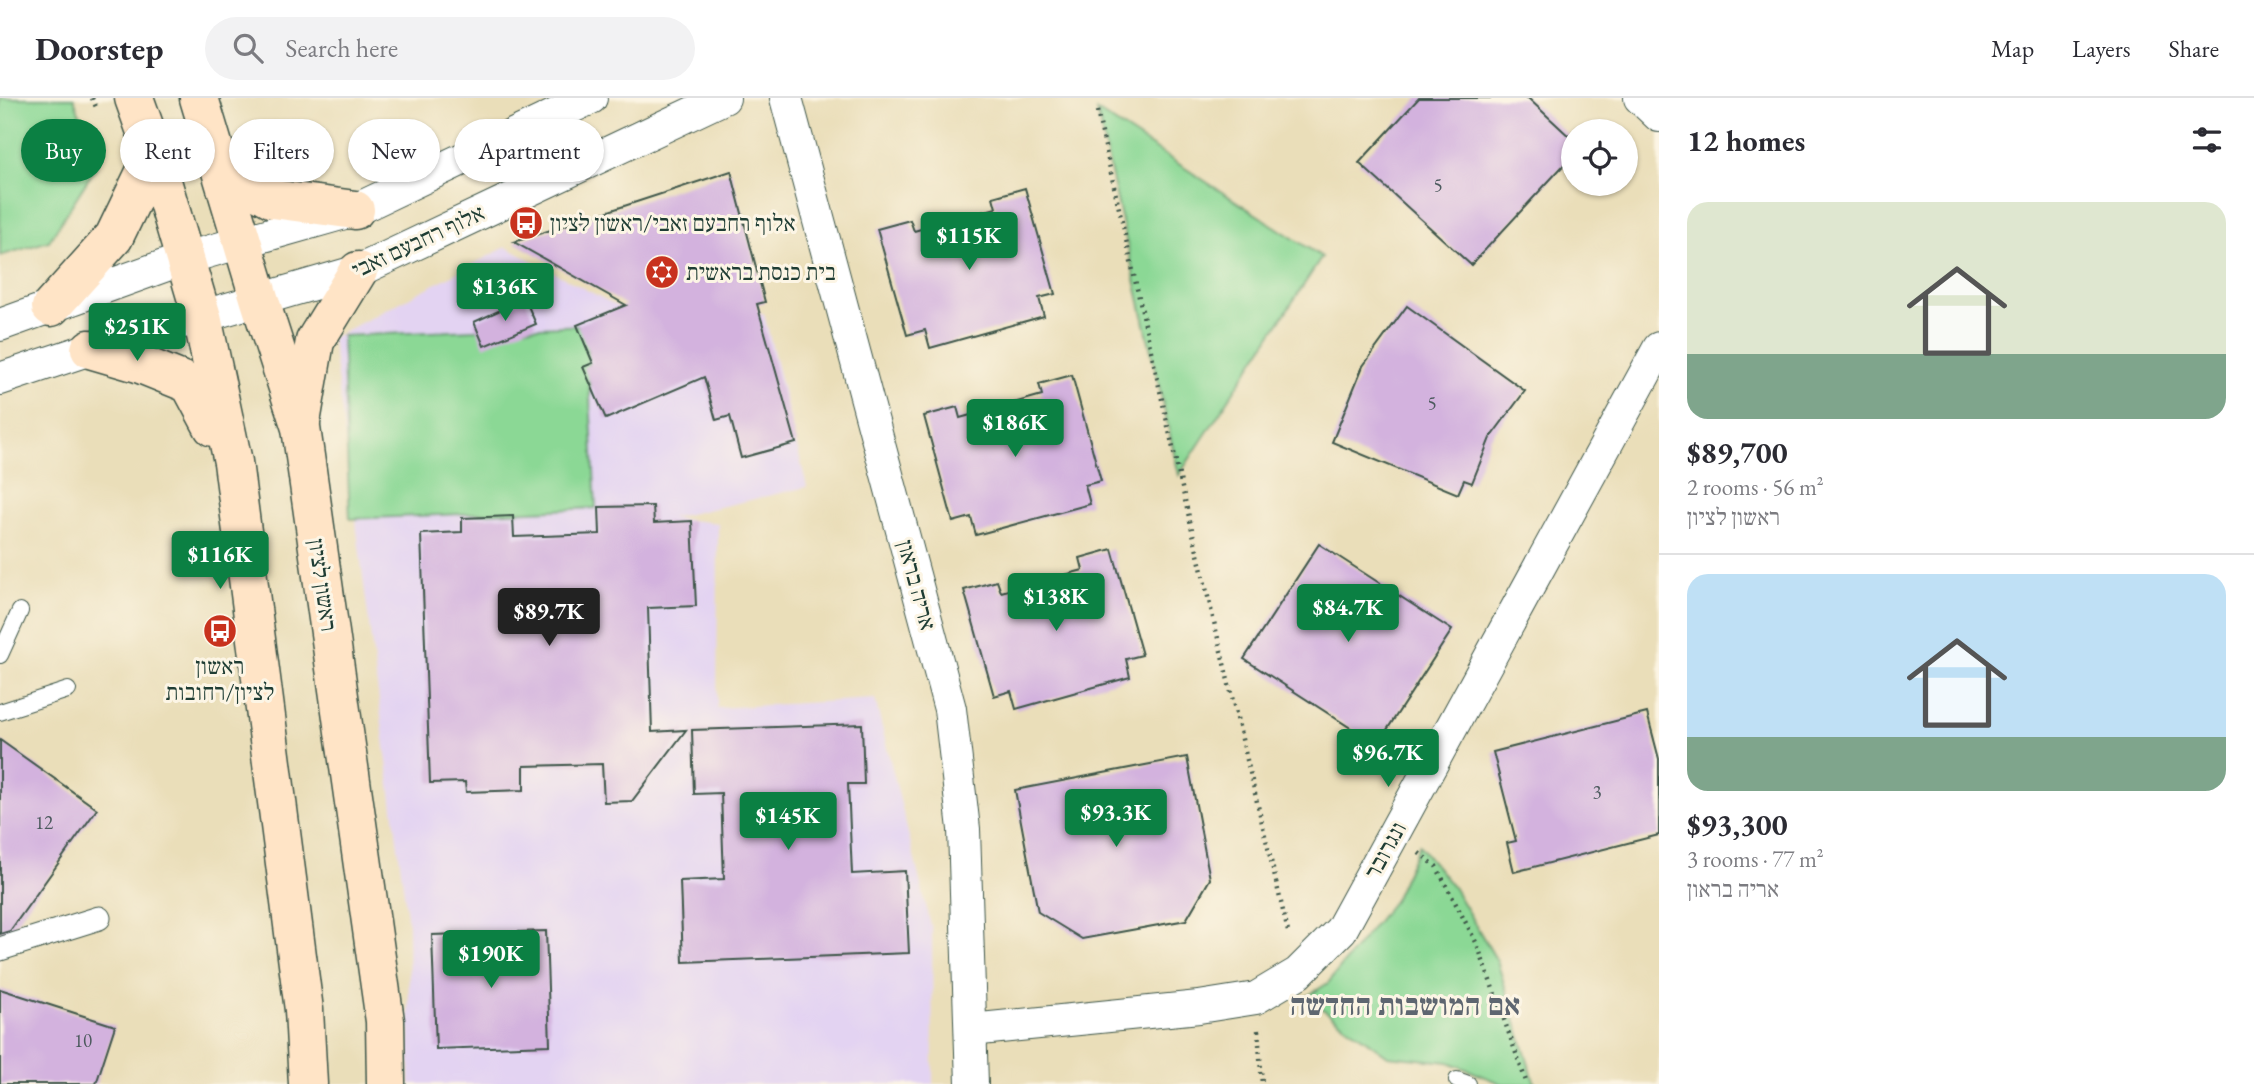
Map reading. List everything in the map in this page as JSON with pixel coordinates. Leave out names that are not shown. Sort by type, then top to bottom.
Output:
[{"type":"main road","points":[[134,98],[142,119]]},
{"type":"main road","name":"ראשון לציון","points":[[199,98],[301,428],[385,1021],[386,1084]]},
{"type":"main road","points":[[222,170],[273,199],[355,210]]},
{"type":"main road","points":[[51,307],[114,237],[141,182]]},
{"type":"main road","points":[[163,182],[202,317],[233,462],[304,1010],[307,1084]]},
{"type":"main road","points":[[301,428],[315,341],[358,271]]},
{"type":"main road","points":[[90,349],[138,363],[190,384],[233,462]]},
{"type":"street","points":[[0,325],[186,258],[355,210],[591,98]]},
{"type":"street","name":"אלוף רחבעם זאבי","points":[[0,379],[90,349],[358,271],[724,98]]},
{"type":"street","name":"אריה בראון","points":[[786,98],[950,709],[964,829],[972,1084]]},
{"type":"street","name":"ונגרובר","points":[[971,1031],[1199,1007],[1256,998],[1298,973],[1341,930],[1659,348]]},
{"type":"street","points":[[0,949],[99,918]]},
{"type":"lane","points":[[0,655],[20,611]]},
{"type":"lane","points":[[0,712],[68,690]]},
{"type":"path","points":[[1097,111],[1179,475],[1298,973]]},
{"type":"path","points":[[1394,833],[1436,866],[1477,944],[1527,1084]]},
{"type":"path","points":[[1256,998],[1262,1084]]},
{"type":"shaded area","points":[[506,247],[645,321],[764,314],[807,487],[671,518],[718,523],[717,708],[875,699],[932,930],[933,1084],[410,1084],[408,924],[332,338]]},
{"type":"green space","points":[[0,98],[74,98],[81,119],[21,119],[21,182],[86,182],[49,241],[0,256]]},
{"type":"green space","points":[[1097,111],[1322,257],[1179,475]]},
{"type":"green space","points":[[586,325],[596,508],[350,519],[342,336]]},
{"type":"green space","points":[[1419,845],[1453,887],[1497,961],[1535,1084],[1502,1084],[1449,1062],[1388,1056],[1306,997],[1328,983],[1394,900]]},
{"type":"building","points":[[1419,98],[1528,98],[1561,129],[1561,168],[1471,265],[1359,163]]},
{"type":"building","points":[[731,171],[765,302],[757,304],[796,443],[741,458],[730,416],[716,420],[704,377],[606,419],[583,367],[593,363],[577,325],[626,305],[514,242]]},
{"type":"building","points":[[1025,188],[1055,294],[1039,298],[1044,316],[930,348],[925,330],[907,335],[877,229],[910,220],[914,231],[996,208],[993,197]]},
{"type":"building","points":[[525,299],[536,324],[484,346],[474,322]]},
{"type":"building","points":[[1407,306],[1525,391],[1490,438],[1472,483],[1464,480],[1458,494],[1332,442],[1363,366]]},
{"type":"building","points":[[1072,375],[1101,481],[1085,485],[1090,504],[976,535],[971,517],[953,522],[924,416],[957,407],[960,418],[1042,395],[1039,384]]},
{"type":"building","points":[[653,506],[654,523],[692,521],[696,606],[648,608],[652,732],[686,730],[632,801],[604,802],[602,764],[524,766],[524,790],[466,792],[465,782],[430,783],[421,534],[462,532],[462,518],[513,516],[514,537],[600,534],[599,507]]},
{"type":"building","points":[[1319,544],[1452,630],[1377,745],[1244,659]]},
{"type":"building","points":[[1112,549],[1142,655],[1126,659],[1130,677],[1016,709],[1011,691],[994,696],[964,590],[997,581],[1001,592],[1083,570],[1080,558]]},
{"type":"building","points":[[1647,713],[1659,759],[1659,835],[1514,872],[1507,843],[1516,841],[1493,752]]},
{"type":"building","points":[[862,724],[864,784],[848,784],[852,874],[905,871],[909,953],[683,962],[680,881],[724,879],[721,793],[694,794],[692,730]]},
{"type":"building","points":[[0,740],[97,809],[10,931],[0,934]]},
{"type":"building","points":[[1187,757],[1210,879],[1186,920],[1082,939],[1038,912],[1015,790]]},
{"type":"building","points":[[546,931],[550,1045],[436,1049],[432,935]]},
{"type":"building","points":[[0,989],[115,1026],[96,1084],[0,1084]]},
{"type":"place","name":"אלוף רחבעם זאבי/ראשון לציון","points":[[526,223]]},
{"type":"place","name":"בית כנסת בראשית","points":[[662,272]]},
{"type":"place","name":"ראשון לציון/רחובות","points":[[220,631]]},
{"type":"district","name":"אם המושבות החדשה","points":[[1405,1004]]}]
